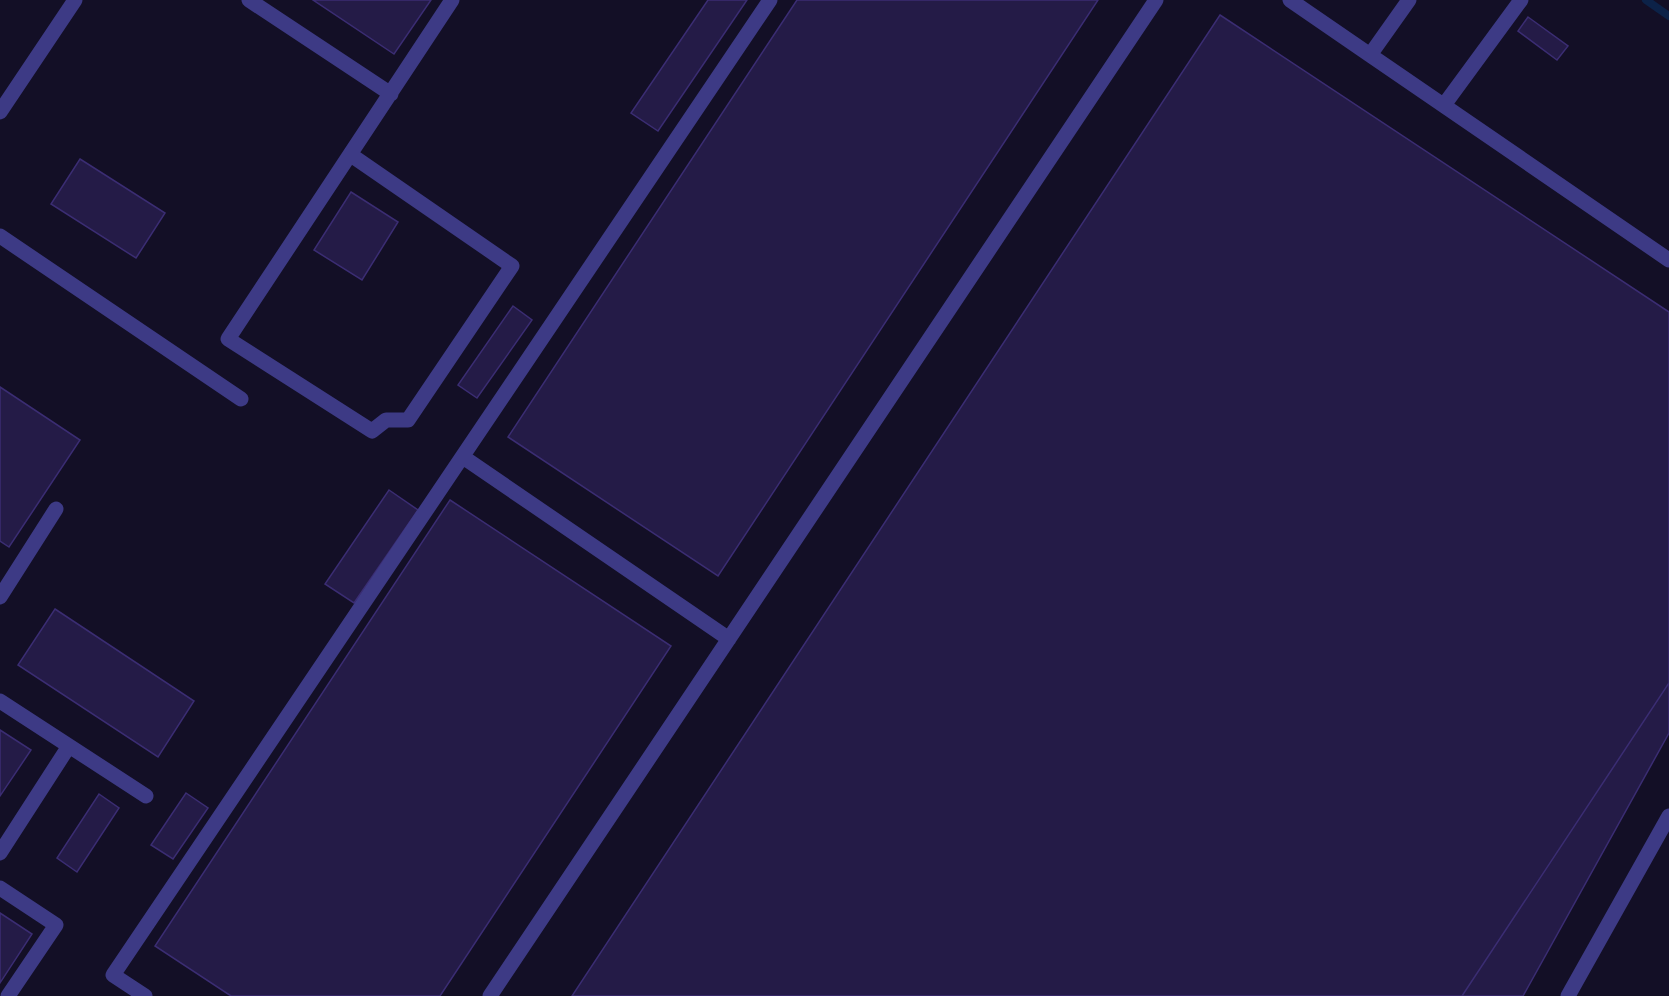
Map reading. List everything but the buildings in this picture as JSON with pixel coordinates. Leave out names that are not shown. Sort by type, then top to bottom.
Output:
[{"type":"lane","points":[[0,112],[75,0]]},
{"type":"lane","points":[[249,0],[391,94]]},
{"type":"lane","points":[[351,155],[512,266],[408,420],[386,420],[372,431],[228,339],[452,0]]},
{"type":"lane","points":[[144,996],[113,975],[770,0]]},
{"type":"lane","points":[[490,996],[1156,0]]},
{"type":"lane","points":[[1290,0],[1669,260]]},
{"type":"lane","points":[[1370,55],[1409,0]]},
{"type":"lane","points":[[1444,105],[1521,0]]},
{"type":"lane","points":[[0,236],[242,399]]},
{"type":"lane","points":[[464,457],[729,639]]},
{"type":"lane","points":[[0,597],[56,509]]},
{"type":"lane","points":[[0,701],[146,796]]},
{"type":"lane","points":[[0,853],[69,746]]},
{"type":"lane","points":[[1568,996],[1669,816]]},
{"type":"lane","points":[[0,888],[56,925],[8,996]]},
{"type":"waterway","points":[[1646,0],[1669,16]]}]
